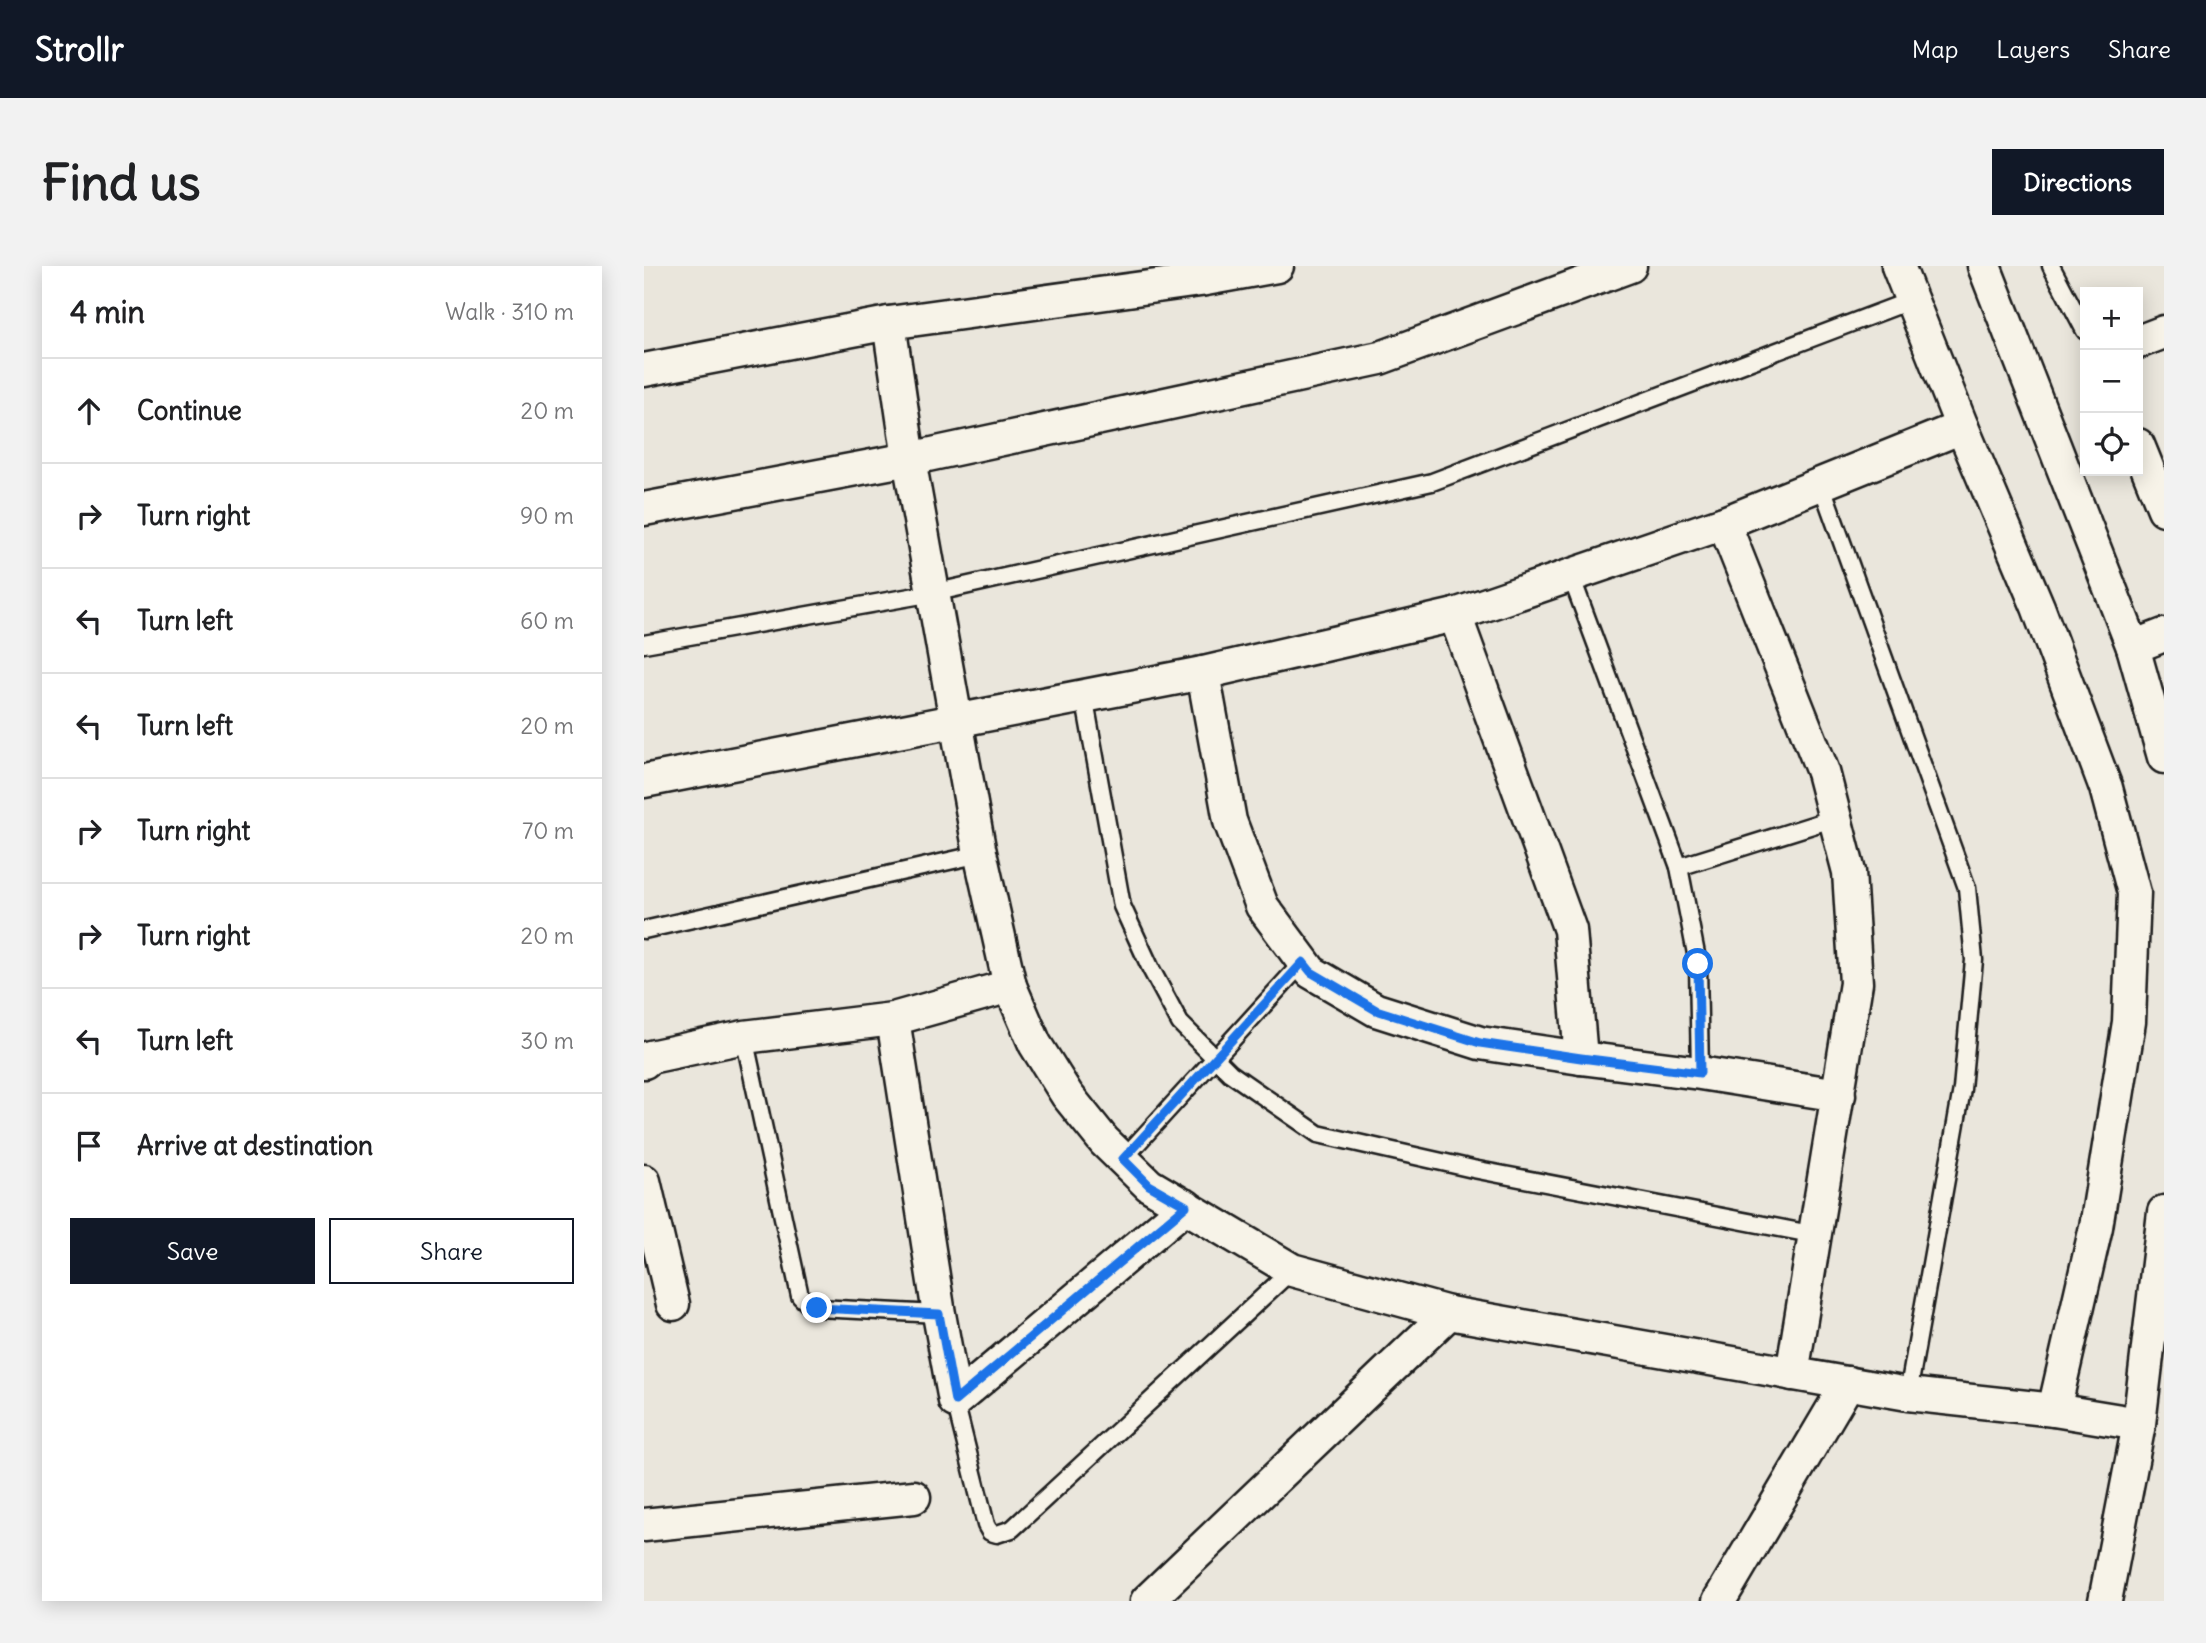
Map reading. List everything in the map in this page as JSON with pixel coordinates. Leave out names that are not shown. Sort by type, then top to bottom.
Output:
[{"type":"street","points":[[644,370],[889,323],[1200,273],[1277,266]]},
{"type":"street","points":[[644,509],[909,459],[1380,358],[1630,266]]},
{"type":"street","points":[[1898,266],[2038,607],[2101,775],[2134,893],[2127,1035],[2096,1227],[2054,1410]]},
{"type":"street","points":[[1984,266],[2133,646],[2164,757]]},
{"type":"street","points":[[889,323],[909,459],[955,721],[980,854],[1010,986],[1035,1044],[1067,1095],[1104,1141],[1149,1185],[1292,1269],[1449,1313],[1908,1394],[2054,1410],[2139,1424]]},
{"type":"street","points":[[2143,340],[2164,332]]},
{"type":"street","points":[[644,781],[1203,673],[1455,615],[1724,523],[1962,427]]},
{"type":"street","points":[[2150,461],[2164,509]]},
{"type":"street","points":[[1724,523],[1823,772],[1849,872],[1856,983],[1792,1374]]},
{"type":"street","points":[[1455,615],[1570,930],[1581,1058]]},
{"type":"street","points":[[2133,646],[2164,635]]},
{"type":"street","points":[[1203,673],[1230,821],[1262,906],[1311,972],[1376,1010],[1480,1043],[1839,1095]]},
{"type":"street","points":[[644,1062],[650,1058],[744,1037],[892,1019],[1010,986]]},
{"type":"street","points":[[892,1019],[955,1401],[1186,1206]]},
{"type":"street","points":[[644,1181],[673,1304]]},
{"type":"street","points":[[2105,1601],[2139,1424],[2164,1212]]},
{"type":"street","points":[[1147,1601],[1449,1313]]},
{"type":"street","points":[[1718,1601],[1848,1383]]},
{"type":"street","points":[[644,1525],[914,1497]]},
{"type":"lane","points":[[2051,266],[2080,321]]},
{"type":"lane","points":[[644,644],[933,593],[1432,482],[1912,300]]},
{"type":"lane","points":[[1821,484],[1967,888],[1974,960],[1962,1089],[1908,1394]]},
{"type":"lane","points":[[1571,576],[1679,867],[1698,964],[1700,1073]]},
{"type":"lane","points":[[1084,696],[1122,906],[1180,1023],[1230,1073],[1318,1133],[1473,1169],[1816,1235]]},
{"type":"lane","points":[[1679,867],[1835,818]]},
{"type":"lane","points":[[644,930],[980,854]]},
{"type":"lane","points":[[1123,1159],[1303,962]]},
{"type":"lane","points":[[744,1037],[800,1296],[817,1308],[939,1314]]},
{"type":"lane","points":[[955,1401],[986,1525],[990,1532],[1005,1533],[1292,1269]]},
{"type":"route","points":[[817,1308],[939,1314],[955,1401],[1186,1206],[1149,1185],[1123,1159],[1303,962],[1311,972],[1376,1010],[1480,1043],[1700,1073],[1698,964]]}]
